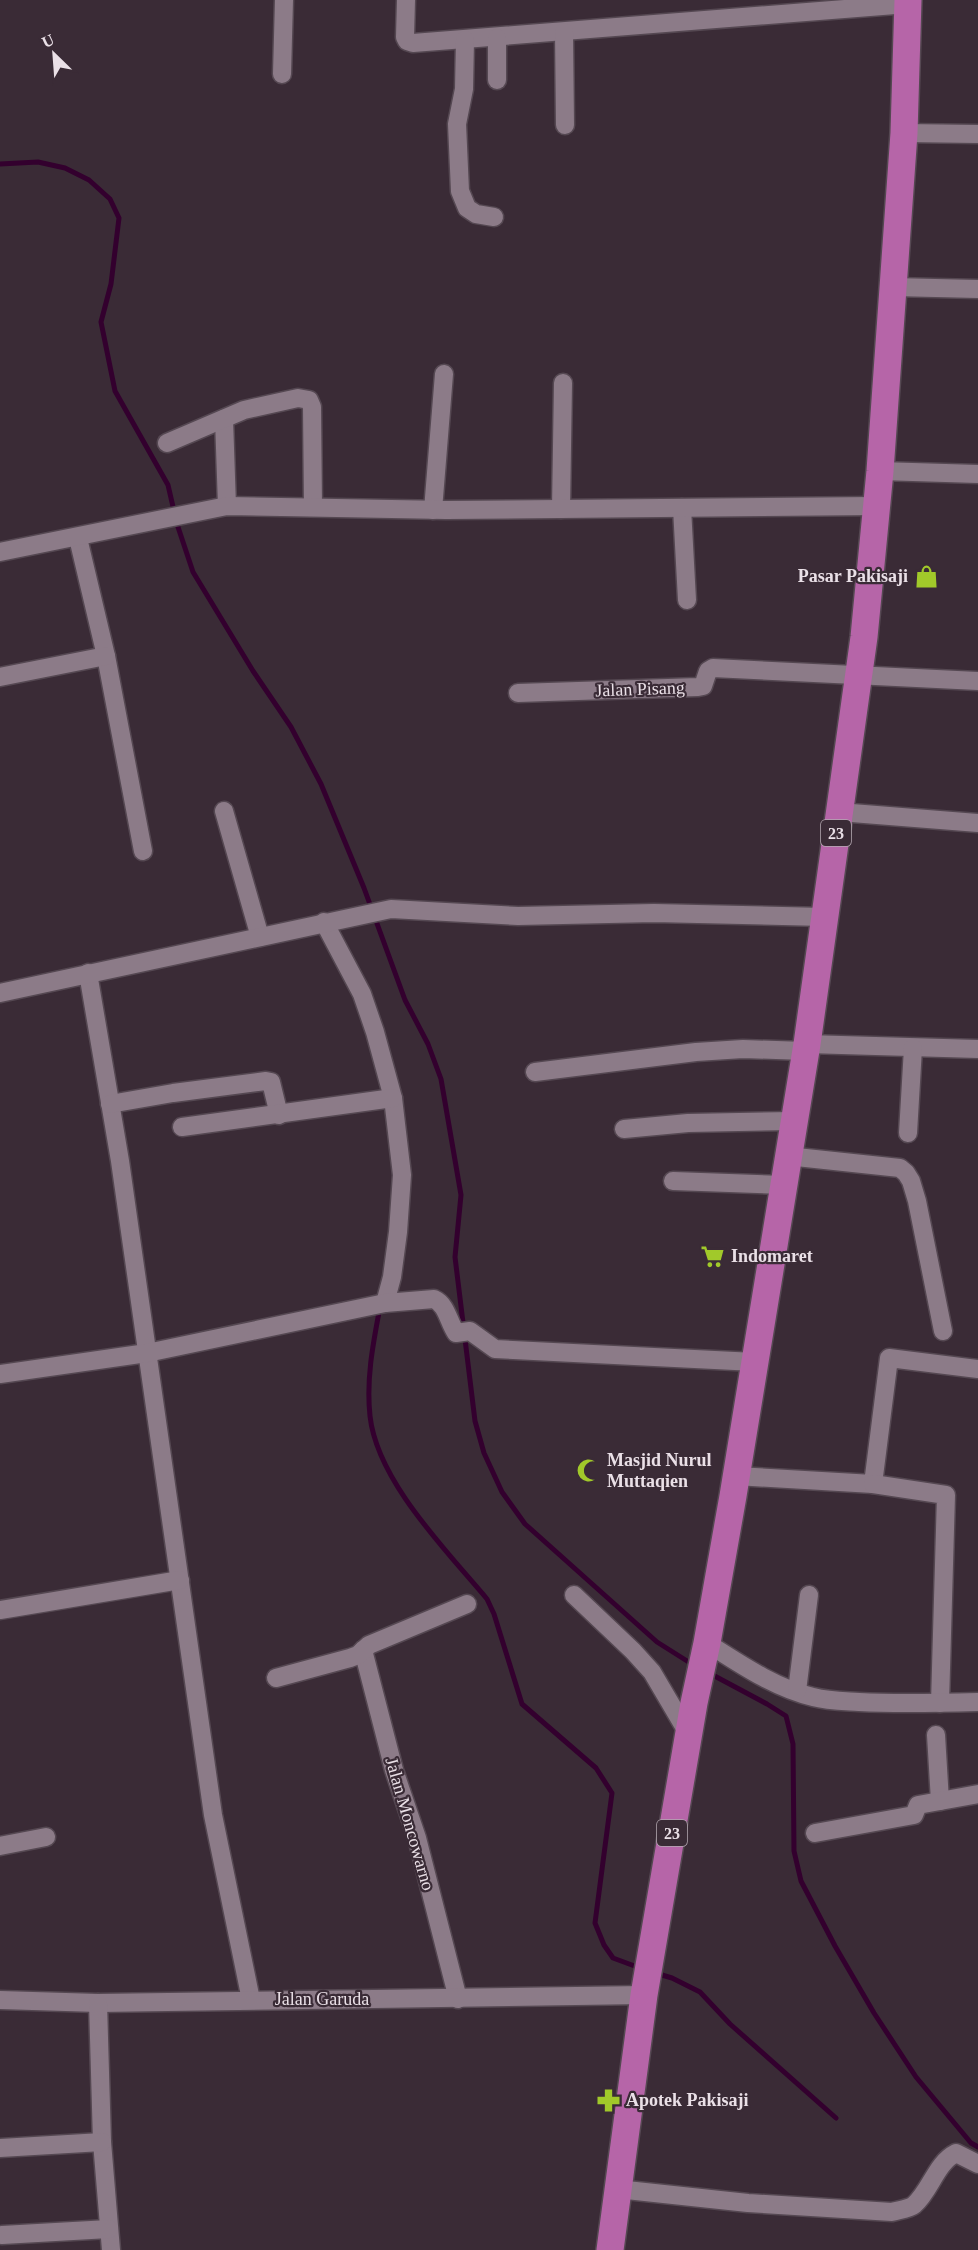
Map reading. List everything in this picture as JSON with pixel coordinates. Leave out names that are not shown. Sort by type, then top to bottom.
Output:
[{"type":"highway","name":"23","points":[[610,2250],[648,1980],[694,1703],[736,1476],[806,1047],[864,637],[880,471],[904,133],[908,2]]},
{"type":"street","points":[[282,74],[284,0]]},
{"type":"street","points":[[406,0],[404,29],[407,40],[413,43],[496,38],[908,2]]},
{"type":"street","points":[[564,32],[565,125]]},
{"type":"street","points":[[496,38],[497,80]]},
{"type":"street","points":[[465,40],[464,89],[457,124],[460,191],[467,208],[476,214],[494,217]]},
{"type":"street","points":[[904,133],[978,134]]},
{"type":"street","points":[[893,287],[978,289]]},
{"type":"street","points":[[433,510],[444,374]]},
{"type":"street","points":[[561,509],[563,383]]},
{"type":"street","points":[[167,443],[244,410],[298,398],[309,400],[312,408],[314,507]]},
{"type":"street","points":[[224,419],[227,506]]},
{"type":"street","points":[[880,471],[978,474]]},
{"type":"street","points":[[0,552],[227,506],[433,510],[876,506]]},
{"type":"street","points":[[682,508],[687,600]]},
{"type":"street","points":[[78,537],[106,656],[143,851]]},
{"type":"street","points":[[0,676],[106,656]]},
{"type":"street","name":"Jalan Pisang","points":[[518,693],[703,687],[708,671],[713,668],[857,675]]},
{"type":"street","points":[[857,675],[978,681]]},
{"type":"street","points":[[224,811],[260,937]]},
{"type":"street","points":[[839,812],[978,823]]},
{"type":"street","points":[[0,993],[391,909],[518,916],[654,913],[824,917]]},
{"type":"street","points":[[325,922],[362,994],[393,1098],[402,1175],[392,1277],[381,1304]]},
{"type":"street","points":[[88,973],[147,1353],[164,1485],[180,1580],[213,1815],[251,2000]]},
{"type":"street","points":[[535,1072],[696,1052],[743,1049],[806,1047],[978,1049]]},
{"type":"street","points":[[908,1133],[913,1048]]},
{"type":"street","points":[[110,1104],[266,1081],[271,1082],[274,1088],[279,1115]]},
{"type":"street","points":[[182,1127],[393,1098]]},
{"type":"street","points":[[624,1129],[688,1124],[793,1121]]},
{"type":"street","points":[[787,1156],[900,1168],[906,1173],[917,1201],[943,1331]]},
{"type":"street","points":[[673,1181],[783,1185]]},
{"type":"street","points":[[0,1374],[147,1353],[381,1304],[434,1299],[440,1301],[463,1332],[495,1349],[755,1362]]},
{"type":"street","points":[[873,1484],[889,1358],[978,1369]]},
{"type":"street","points":[[736,1476],[873,1484],[946,1495],[940,1703]]},
{"type":"street","points":[[0,1610],[180,1580]]},
{"type":"street","points":[[574,1595],[652,1672],[689,1735]]},
{"type":"street","points":[[797,1691],[809,1595]]},
{"type":"street","points":[[276,1678],[358,1655],[369,1645],[467,1604]]},
{"type":"street","name":"Jalan Moncowarno","points":[[363,1650],[394,1770],[417,1838],[458,1999]]},
{"type":"street","points":[[705,1651],[741,1665],[780,1685],[813,1697],[835,1701],[888,1704],[978,1702]]},
{"type":"street","points":[[936,1735],[940,1801]]},
{"type":"street","points":[[815,1833],[906,1817],[914,1815],[917,1806],[978,1794]]},
{"type":"street","points":[[0,1846],[46,1837]]},
{"type":"street","name":"Jalan Garuda","points":[[0,2000],[98,2002],[458,1999],[648,1980]]},
{"type":"street","points":[[98,2002],[102,2142],[111,2250]]},
{"type":"street","points":[[0,2148],[102,2142]]},
{"type":"street","points":[[617,2189],[748,2203],[892,2212],[913,2206],[936,2176],[946,2158],[956,2153],[978,2164]]},
{"type":"street","points":[[2,2235],[109,2229]]},
{"type":"waterway","points":[[0,164],[38,162],[65,168],[89,180],[110,199],[119,218],[111,284],[101,322],[115,391],[168,485],[177,524],[193,572],[253,671],[291,727],[321,784],[364,888],[405,1000],[428,1044],[441,1079],[461,1195],[455,1257],[475,1421],[484,1453],[502,1492],[525,1524],[657,1642],[695,1666]]},
{"type":"waterway","points":[[380,1307],[369,1389],[370,1416],[375,1441],[400,1490],[416,1514],[487,1599],[494,1614],[522,1704],[596,1768],[612,1793],[595,1923],[604,1945],[613,1958],[640,1968]]},
{"type":"waterway","points":[[709,1673],[786,1716],[793,1744],[794,1851],[801,1881],[874,2013],[916,2077],[971,2143],[978,2147]]},
{"type":"waterway","points":[[655,1973],[672,1978],[700,1992],[730,2024],[836,2118]]},
{"type":"place","name":"Pasar Pakisaji","points":[[926,576]]},
{"type":"place","name":"Indomaret","points":[[713,1256]]},
{"type":"place","name":"Masjid Nurul Muttaqien","points":[[589,1470]]},
{"type":"place","name":"Apotek Pakisaji","points":[[608,2100]]}]
